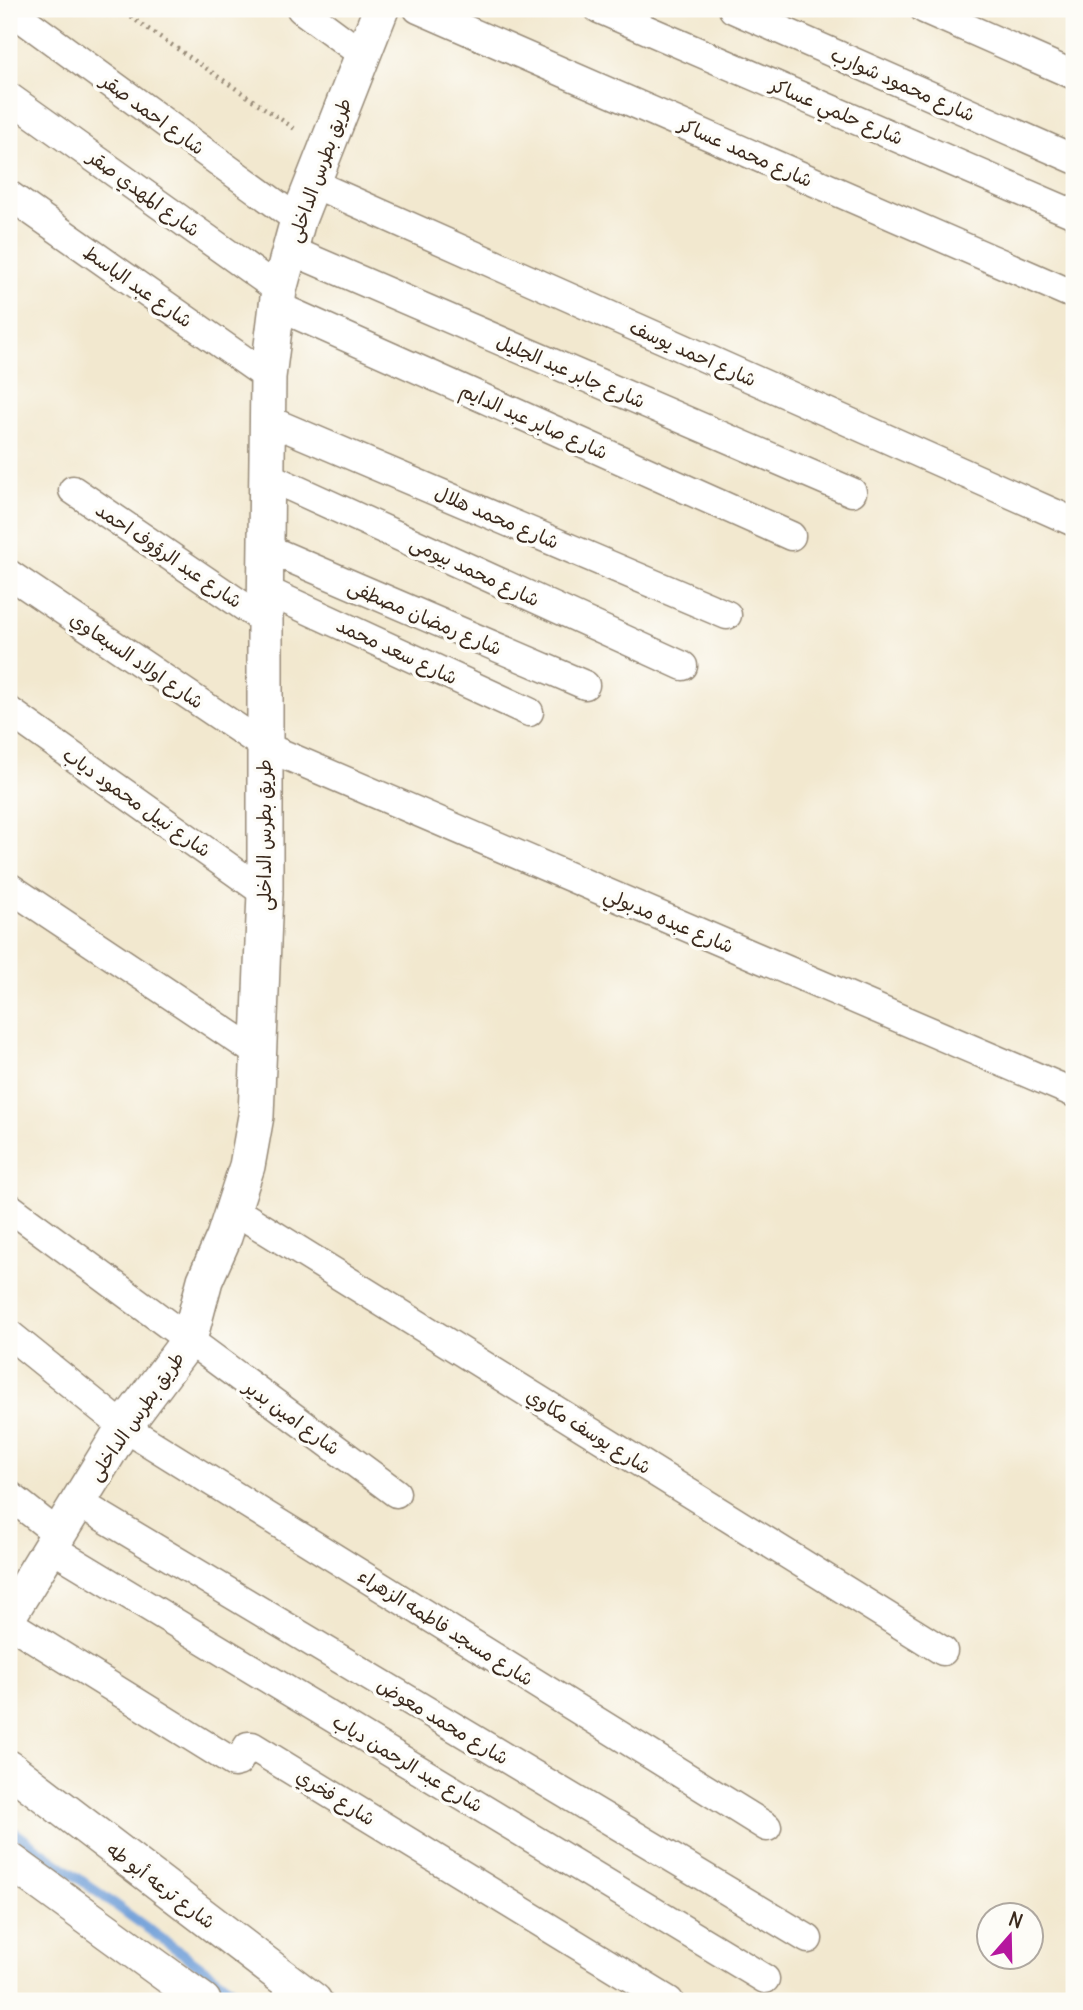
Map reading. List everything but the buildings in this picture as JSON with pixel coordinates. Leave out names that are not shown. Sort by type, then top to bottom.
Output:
[{"type":"street","name":"شارع احمد صقر","points":[[9,9],[294,235]]},
{"type":"street","points":[[301,9],[362,54]]},
{"type":"street","name":"طريق بطرس الداخلى","points":[[9,1615],[124,1427],[189,1340],[205,1280],[234,1210],[247,1166],[256,1116],[265,893],[268,377],[278,298],[294,235],[381,9]]},
{"type":"street","name":"شارع محمد عساكر","points":[[418,9],[1074,295]]},
{"type":"street","name":"شارع حلمي عساكر","points":[[599,9],[1074,214]]},
{"type":"street","name":"شارع محمود شوارب","points":[[733,9],[1074,159]]},
{"type":"street","points":[[924,9],[1074,75]]},
{"type":"street","name":"شارع المهدي صقر","points":[[9,97],[278,298]]},
{"type":"street","name":"شارع احمد يوسف","points":[[312,183],[1074,522]]},
{"type":"street","name":"شارع عبد الباسط","points":[[9,195],[268,377]]},
{"type":"street","name":"شارع جابر عبد الجليل","points":[[294,235],[852,492]]},
{"type":"street","name":"شارع صابر عبد الدايم","points":[[278,298],[791,536]]},
{"type":"street","name":"شارع محمد هلال","points":[[268,420],[727,615]]},
{"type":"street","name":"شارع محمد بيومى","points":[[267,476],[683,666]]},
{"type":"street","name":"شارع عبد الرؤوف احمد","points":[[73,490],[265,606]]},
{"type":"street","name":"شارع رمضان مصطفى","points":[[266,548],[585,685]]},
{"type":"street","name":"شارع اولاد السبعاوي","points":[[9,574],[264,746]]},
{"type":"street","name":"شارع سعد محمد","points":[[265,606],[529,712]]},
{"type":"street","name":"شارع نبيل محمود دياب","points":[[9,711],[265,893]]},
{"type":"street","name":"شارع عبده مدبولي","points":[[264,746],[1074,1093]]},
{"type":"street","points":[[9,887],[260,1054]]},
{"type":"street","name":"شارع امين بدير","points":[[9,1207],[396,1493]]},
{"type":"street","name":"شارع يوسف مكاوي","points":[[234,1210],[943,1651]]},
{"type":"street","name":"شارع مسجد فاطمه الزهراء","points":[[9,1334],[124,1427],[768,1827]]},
{"type":"street","name":"شارع عبد الرحمن دياب","points":[[9,1495],[54,1541],[765,1979]]},
{"type":"street","name":"شارع محمد معوض","points":[[78,1502],[808,1940]]},
{"type":"street","name":"شارع فخري","points":[[9,1623],[234,1763],[238,1762],[248,1746],[252,1746],[669,2001]]},
{"type":"street","name":"شارع ترعه أبو طه","points":[[9,1768],[314,2001]]},
{"type":"street","points":[[9,1860],[203,2001]]},
{"type":"path","points":[[119,9],[325,149]]},
{"type":"waterway","points":[[9,1828],[248,2001]]}]
